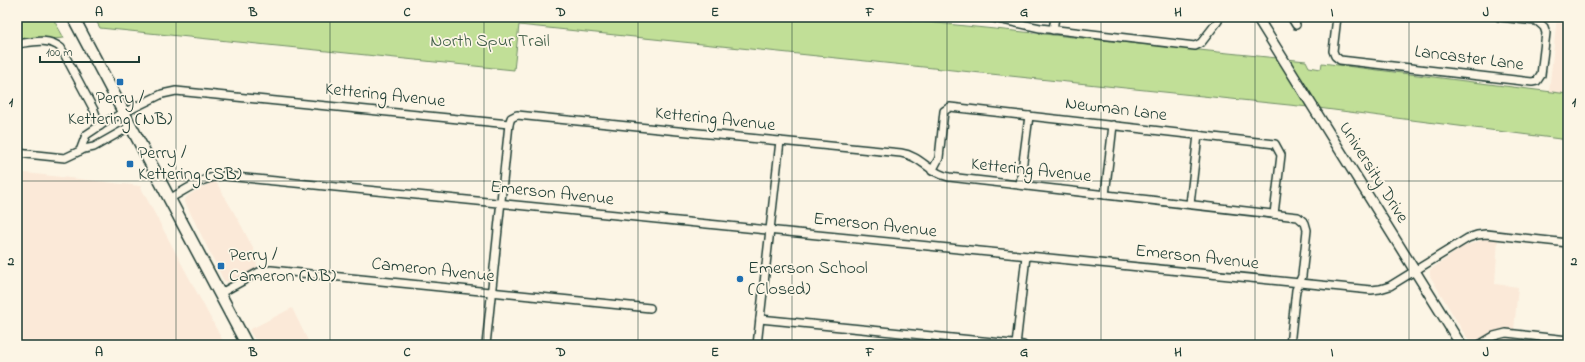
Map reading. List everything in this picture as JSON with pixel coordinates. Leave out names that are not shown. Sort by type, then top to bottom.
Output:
[{"type":"main road","points":[[73,17],[247,345]]},
{"type":"main road","name":"University Drive","points":[[1258,17],[1461,345]]},
{"type":"street","points":[[989,17],[1053,30],[1195,46],[1201,43],[1218,21],[1219,17]]},
{"type":"street","points":[[1053,30],[1055,17]]},
{"type":"street","points":[[1291,17],[1296,25]]},
{"type":"street","name":"Lancaster Lane","points":[[1337,17],[1333,51],[1335,56],[1340,60],[1532,82],[1538,80],[1541,75],[1546,32],[1544,26],[1537,21],[1499,17]]},
{"type":"street","points":[[17,44],[48,41],[61,48],[94,110],[100,126]]},
{"type":"street","name":"Kettering Avenue","points":[[80,150],[84,138],[100,126],[162,94],[179,91],[509,124],[512,117],[519,115],[905,154],[920,160],[932,171],[949,177],[1296,217],[1304,220],[1307,230],[1302,276],[1299,283]]},
{"type":"street","name":"Newman Lane","points":[[932,171],[939,158],[944,113],[947,108],[952,107],[1275,144],[1281,155],[1274,214]]},
{"type":"street","points":[[1020,185],[1028,116]]},
{"type":"street","points":[[486,345],[509,124]]},
{"type":"street","points":[[1105,195],[1113,125]]},
{"type":"street","points":[[17,153],[63,158],[70,157],[80,150],[94,147],[131,126]]},
{"type":"street","points":[[1190,204],[1198,135]]},
{"type":"street","points":[[757,345],[780,141]]},
{"type":"street","name":"Emerson Avenue","points":[[169,199],[208,179],[222,176],[1377,290],[1388,287],[1470,237],[1480,234],[1568,243]]},
{"type":"street","points":[[760,319],[1018,345],[1026,256]]},
{"type":"street","name":"Cameron Avenue","points":[[219,294],[259,272],[269,270],[650,308]]},
{"type":"street","points":[[1290,345],[1296,290],[1299,283]]},
{"type":"street","points":[[1479,345],[1494,336],[1506,333],[1568,340]]},
{"type":"shaded area","points":[[1557,17],[1568,17],[1568,94],[1549,92]]},
{"type":"shaded area","points":[[17,172],[140,186],[225,345],[17,345]]},
{"type":"shaded area","points":[[215,180],[256,254],[257,269],[229,282],[224,281],[184,200],[189,195]]},
{"type":"shaded area","points":[[1484,239],[1498,239],[1495,284],[1518,287],[1514,330],[1499,330],[1474,342],[1469,340],[1462,330],[1430,276],[1430,270],[1463,247]]},
{"type":"shaded area","points":[[292,308],[310,345],[258,345],[249,330]]},
{"type":"shaded area","points":[[1498,339],[1515,339],[1557,345],[1487,345]]},
{"type":"green space","points":[[17,17],[52,17],[64,38],[17,42]]},
{"type":"green space","name":"North Spur Trail","points":[[94,17],[878,17],[1306,61],[1309,67],[1321,69],[1322,63],[1568,94],[1568,140],[1318,108],[519,25],[514,70],[100,28]]},
{"type":"place","name":"Perry / Kettering (NB)","points":[[120,82]]},
{"type":"place","name":"Perry / Kettering (SB)","points":[[130,164]]},
{"type":"place","name":"Perry / Cameron (NB)","points":[[221,266]]},
{"type":"place","name":"Emerson School (Closed)","points":[[740,279]]}]
